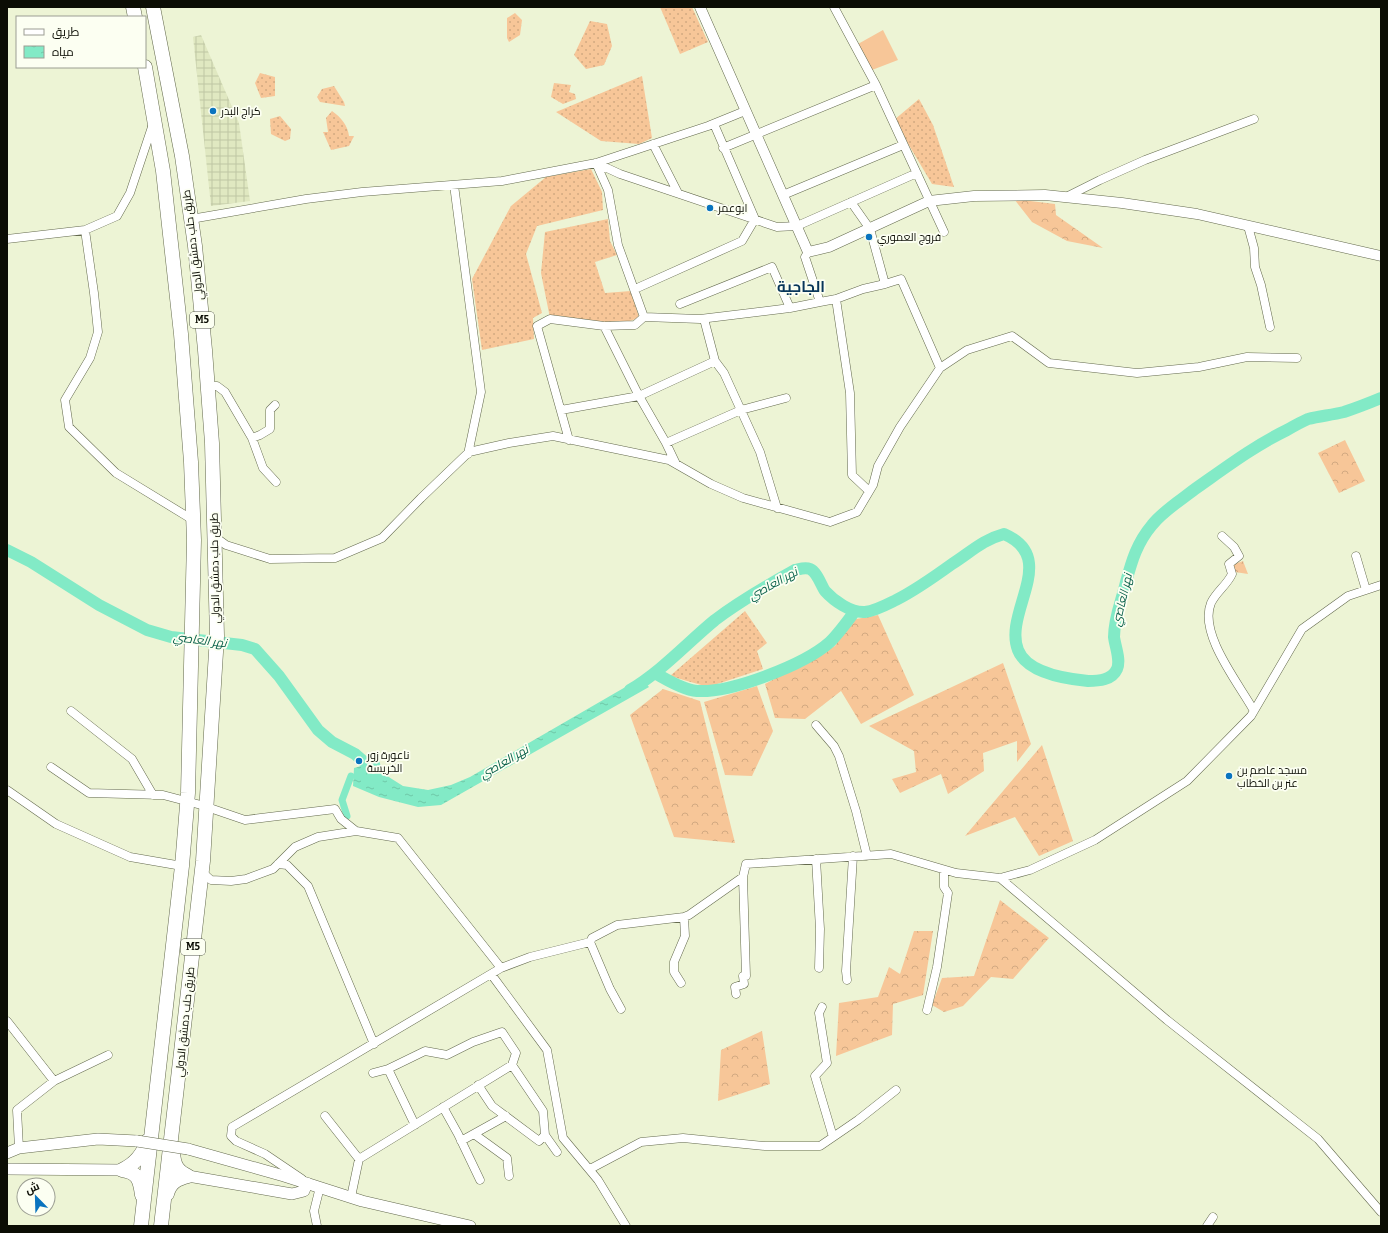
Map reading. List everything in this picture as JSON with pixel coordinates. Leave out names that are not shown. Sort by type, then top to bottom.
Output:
[{"type":"highway","name":"طريق حلب دمشق الدولي","points":[[153,7],[182,156],[191,219],[208,386],[212,443],[217,636],[202,872],[161,1226]]},
{"type":"highway","name":"M5","points":[[144,68],[163,171],[181,334],[191,462],[193,520]]},
{"type":"highway","name":"طريق حلب دمشق الدولي","points":[[141,1226],[188,802],[193,622],[193,520]]},
{"type":"highway","points":[[122,1170],[137,1160],[144,1150],[154,1119]]},
{"type":"highway","points":[[172,1136],[174,1162],[177,1170],[188,1176]]},
{"type":"highway","points":[[122,1170],[130,1171],[139,1179],[143,1207]]},
{"type":"highway","points":[[163,1210],[169,1188],[174,1181],[188,1176]]},
{"type":"main road","points":[[7,1153],[19,1148],[98,1139],[137,1141],[188,1149],[307,1183],[362,1201],[470,1226]]},
{"type":"main road","points":[[7,1169],[122,1170]]},
{"type":"main road","points":[[188,1176],[292,1194],[304,1191],[307,1183]]},
{"type":"street","points":[[700,7],[808,252],[805,258],[820,302]]},
{"type":"street","points":[[834,7],[876,85],[944,232]]},
{"type":"street","points":[[724,148],[876,85]]},
{"type":"street","points":[[191,219],[313,198],[362,192],[502,181],[596,163],[714,124],[745,111]]},
{"type":"street","points":[[7,239],[85,230],[117,216],[130,193],[154,120]]},
{"type":"street","points":[[1066,197],[1145,160],[1254,120]]},
{"type":"street","points":[[714,124],[755,219]]},
{"type":"street","points":[[653,144],[678,193]]},
{"type":"street","points":[[783,195],[903,145]]},
{"type":"street","points":[[596,163],[620,174],[777,227],[797,226],[917,173]]},
{"type":"street","points":[[596,163],[608,190],[618,245],[644,317]]},
{"type":"street","points":[[454,185],[481,392],[468,454]]},
{"type":"street","points":[[808,252],[829,247],[929,201],[974,196],[1045,195],[1122,203],[1197,214],[1381,256]]},
{"type":"street","points":[[851,202],[870,229],[885,284]]},
{"type":"street","points":[[635,289],[742,241],[755,219]]},
{"type":"street","points":[[1248,226],[1254,248],[1255,267],[1261,285],[1270,327]]},
{"type":"street","points":[[85,230],[98,332],[90,358],[65,400],[69,428],[116,473],[193,520]]},
{"type":"street","points":[[680,304],[772,267],[790,308]]},
{"type":"street","points":[[569,440],[537,326],[550,319],[604,326],[635,325],[644,317],[704,319],[790,308],[836,299],[863,289],[901,279],[940,368]]},
{"type":"street","points":[[836,299],[850,393],[852,475],[869,491]]},
{"type":"street","points":[[704,319],[715,361],[724,373],[760,452],[777,508]]},
{"type":"street","points":[[604,326],[638,396],[666,443],[676,464]]},
{"type":"street","points":[[215,537],[226,545],[270,559],[335,558],[382,538],[469,452],[509,443],[553,436],[669,460],[711,484],[736,495],[830,522],[857,512],[873,485],[878,466],[900,427],[940,368],[967,350],[1012,336],[1049,363],[1138,373],[1199,367],[1247,356],[1297,358]]},
{"type":"street","points":[[561,410],[638,396],[715,361]]},
{"type":"street","points":[[208,386],[217,386],[225,392],[252,438],[263,468],[276,482]]},
{"type":"street","points":[[666,443],[741,410],[786,398]]},
{"type":"street","points":[[252,438],[260,435],[270,428],[270,410],[275,405]]},
{"type":"street","points":[[1222,536],[1234,547],[1239,556],[1229,564],[1232,574],[1228,582],[1220,589],[1211,604],[1209,617],[1213,639],[1224,664],[1246,696],[1254,711]]},
{"type":"street","points":[[1356,556],[1366,590]]},
{"type":"street","points":[[736,994],[735,987],[744,984],[743,976],[746,976],[743,877],[746,864],[891,854],[956,873],[1000,878],[1030,870],[1095,840],[1187,781],[1251,716],[1302,629],[1348,596],[1381,586]]},
{"type":"street","points":[[71,711],[132,759],[153,795]]},
{"type":"street","points":[[816,725],[834,746],[839,756],[856,811],[867,856]]},
{"type":"street","points":[[51,766],[90,793],[163,795],[207,807],[245,820],[335,809],[340,819],[356,831]]},
{"type":"street","points":[[7,790],[56,824],[130,857],[182,866]]},
{"type":"street","points":[[202,872],[211,880],[231,881],[246,879],[273,869],[295,847],[318,837],[356,831],[398,838],[501,968]]},
{"type":"street","points":[[847,980],[846,971],[853,856]]},
{"type":"street","points":[[816,860],[820,929],[819,968]]},
{"type":"street","points":[[278,864],[288,865],[308,886],[374,1044]]},
{"type":"street","points":[[927,1010],[937,967],[948,893],[944,887],[944,870]]},
{"type":"street","points":[[307,1183],[265,1154],[230,1136],[232,1127],[501,968],[530,957],[590,942],[592,938],[617,925],[684,917],[743,877]]},
{"type":"street","points":[[1000,878],[1162,1015],[1318,1139],[1381,1212]]},
{"type":"street","points":[[680,983],[674,972],[674,962],[685,936],[684,917]]},
{"type":"street","points":[[590,942],[610,990],[621,1009]]},
{"type":"street","points":[[491,974],[547,1050],[563,1138],[590,1169],[626,1226]]},
{"type":"street","points":[[822,1006],[819,1013],[827,1063],[815,1076],[833,1137]]},
{"type":"street","points":[[7,1021],[54,1081]]},
{"type":"street","points":[[351,1197],[359,1159],[512,1065],[516,1053],[502,1032],[473,1042],[446,1055],[425,1051],[388,1069],[373,1073]]},
{"type":"street","points":[[19,1148],[17,1110],[54,1081],[108,1055]]},
{"type":"street","points":[[512,1065],[543,1111],[545,1135],[557,1152]]},
{"type":"street","points":[[388,1069],[415,1125]]},
{"type":"street","points":[[478,1085],[492,1106],[539,1140],[545,1135]]},
{"type":"street","points":[[590,1169],[641,1142],[683,1138],[765,1146],[820,1146],[858,1120],[896,1090]]},
{"type":"street","points":[[443,1107],[480,1180]]},
{"type":"street","points":[[325,1116],[359,1159]]},
{"type":"street","points":[[461,1141],[506,1116]]},
{"type":"street","points":[[474,1134],[507,1158],[509,1176]]},
{"type":"street","points":[[317,1226],[314,1211],[320,1187]]},
{"type":"street","points":[[1208,1226],[1213,1217]]},
{"type":"shaded area","points":[[201,35],[239,123],[250,201],[211,206],[193,37]]},
{"type":"green space","points":[[660,7],[692,7],[708,42],[680,54]]},
{"type":"green space","points":[[515,13],[522,20],[520,35],[509,42],[507,38],[507,18]]},
{"type":"green space","points":[[590,21],[607,24],[612,46],[604,65],[586,69],[574,55]]},
{"type":"green space","points":[[883,30],[898,60],[872,70],[858,44]]},
{"type":"green space","points":[[260,73],[275,77],[275,96],[261,98],[255,83]]},
{"type":"green space","points":[[642,76],[652,138],[639,144],[601,141],[556,112]]},
{"type":"green space","points":[[554,83],[571,85],[569,92],[575,94],[576,99],[563,104],[551,97]]},
{"type":"green space","points":[[334,86],[345,106],[320,102],[317,97],[322,89]]},
{"type":"green space","points":[[919,99],[933,125],[954,187],[932,184],[894,120]]},
{"type":"green space","points":[[332,111],[344,122],[349,136],[354,136],[349,146],[331,150],[323,132],[328,132],[326,118]]},
{"type":"green space","points":[[280,116],[291,129],[290,139],[285,141],[271,134],[270,119]]},
{"type":"green space","points":[[591,169],[602,192],[603,210],[537,226],[526,254],[542,313],[533,318],[534,339],[482,350],[472,279],[511,206],[546,177]]},
{"type":"green space","points":[[1014,199],[1055,204],[1056,215],[1103,248],[1067,241],[1032,222]]},
{"type":"green space","points":[[608,219],[610,241],[617,255],[595,262],[605,293],[631,291],[639,317],[631,321],[609,323],[550,318],[541,273],[545,232]]},
{"type":"green space","points":[[1345,440],[1365,481],[1339,493],[1318,453]]},
{"type":"green space","points":[[1243,561],[1248,574],[1235,572],[1232,565]]},
{"type":"green space","points":[[745,611],[767,643],[757,651],[763,669],[708,687],[670,676]]},
{"type":"green space","points":[[878,615],[914,695],[861,724],[841,691],[805,719],[775,718],[765,684],[835,646],[851,620]]},
{"type":"green space","points":[[1003,663],[1031,744],[1017,762],[1017,741],[983,753],[984,771],[948,794],[941,774],[900,793],[892,779],[916,772],[914,751],[869,726]]},
{"type":"green space","points":[[757,686],[773,731],[752,776],[725,775],[704,702]]},
{"type":"green space","points":[[663,689],[700,701],[735,843],[674,837],[630,715]]},
{"type":"green space","points":[[1042,745],[1073,841],[1039,856],[1015,817],[965,836]]},
{"type":"green space","points":[[1000,900],[1049,938],[1013,979],[991,977],[963,1006],[944,1012],[932,1005],[942,978],[974,976]]},
{"type":"green space","points":[[914,931],[933,931],[923,995],[893,1004],[892,1035],[836,1056],[839,1003],[878,997],[889,967],[900,974]]},
{"type":"green space","points":[[762,1031],[770,1084],[718,1101],[721,1050]]},
{"type":"water","points":[[641,678],[649,687],[441,805],[418,807],[379,797],[353,786],[354,768],[379,761],[384,774],[403,786],[428,790],[451,785],[470,777]]},
{"type":"waterway","name":"نهر العاصي","points":[[630,690],[664,666],[715,620],[754,594],[795,570],[804,568],[810,569],[817,576],[825,591],[833,599],[854,611],[865,612],[884,606],[911,592],[983,543],[1004,534],[1020,544],[1028,557],[1029,571],[1017,619],[1015,635],[1018,650],[1023,658],[1039,669],[1069,679],[1096,681],[1109,678],[1115,673],[1118,665],[1114,630],[1130,566],[1142,538],[1156,520],[1172,506],[1217,473],[1275,436],[1308,419],[1344,412],[1381,398]]},
{"type":"waterway","name":"نهر العاصي","points":[[7,550],[31,562],[99,605],[147,630],[171,637],[242,645],[255,649],[279,676],[318,730],[332,742],[355,754],[378,777]]},
{"type":"waterway","points":[[655,673],[681,686],[697,691],[728,687],[747,682],[785,668],[818,651],[833,639],[855,611]]},
{"type":"waterway","points":[[347,816],[342,800],[351,776]]},
{"type":"place","name":"كراج البدر","points":[[213,111]]},
{"type":"place","name":"ابوعمر","points":[[710,208]]},
{"type":"place","name":"فروج العموري","points":[[869,237]]},
{"type":"place","name":"ناعورة زور الخريسة","points":[[359,761]]},
{"type":"place","name":"مسجد عاصم بن عنر بن الخطاب","points":[[1229,776]]},
{"type":"district","name":"الجاجية","points":[[801,287]]}]
